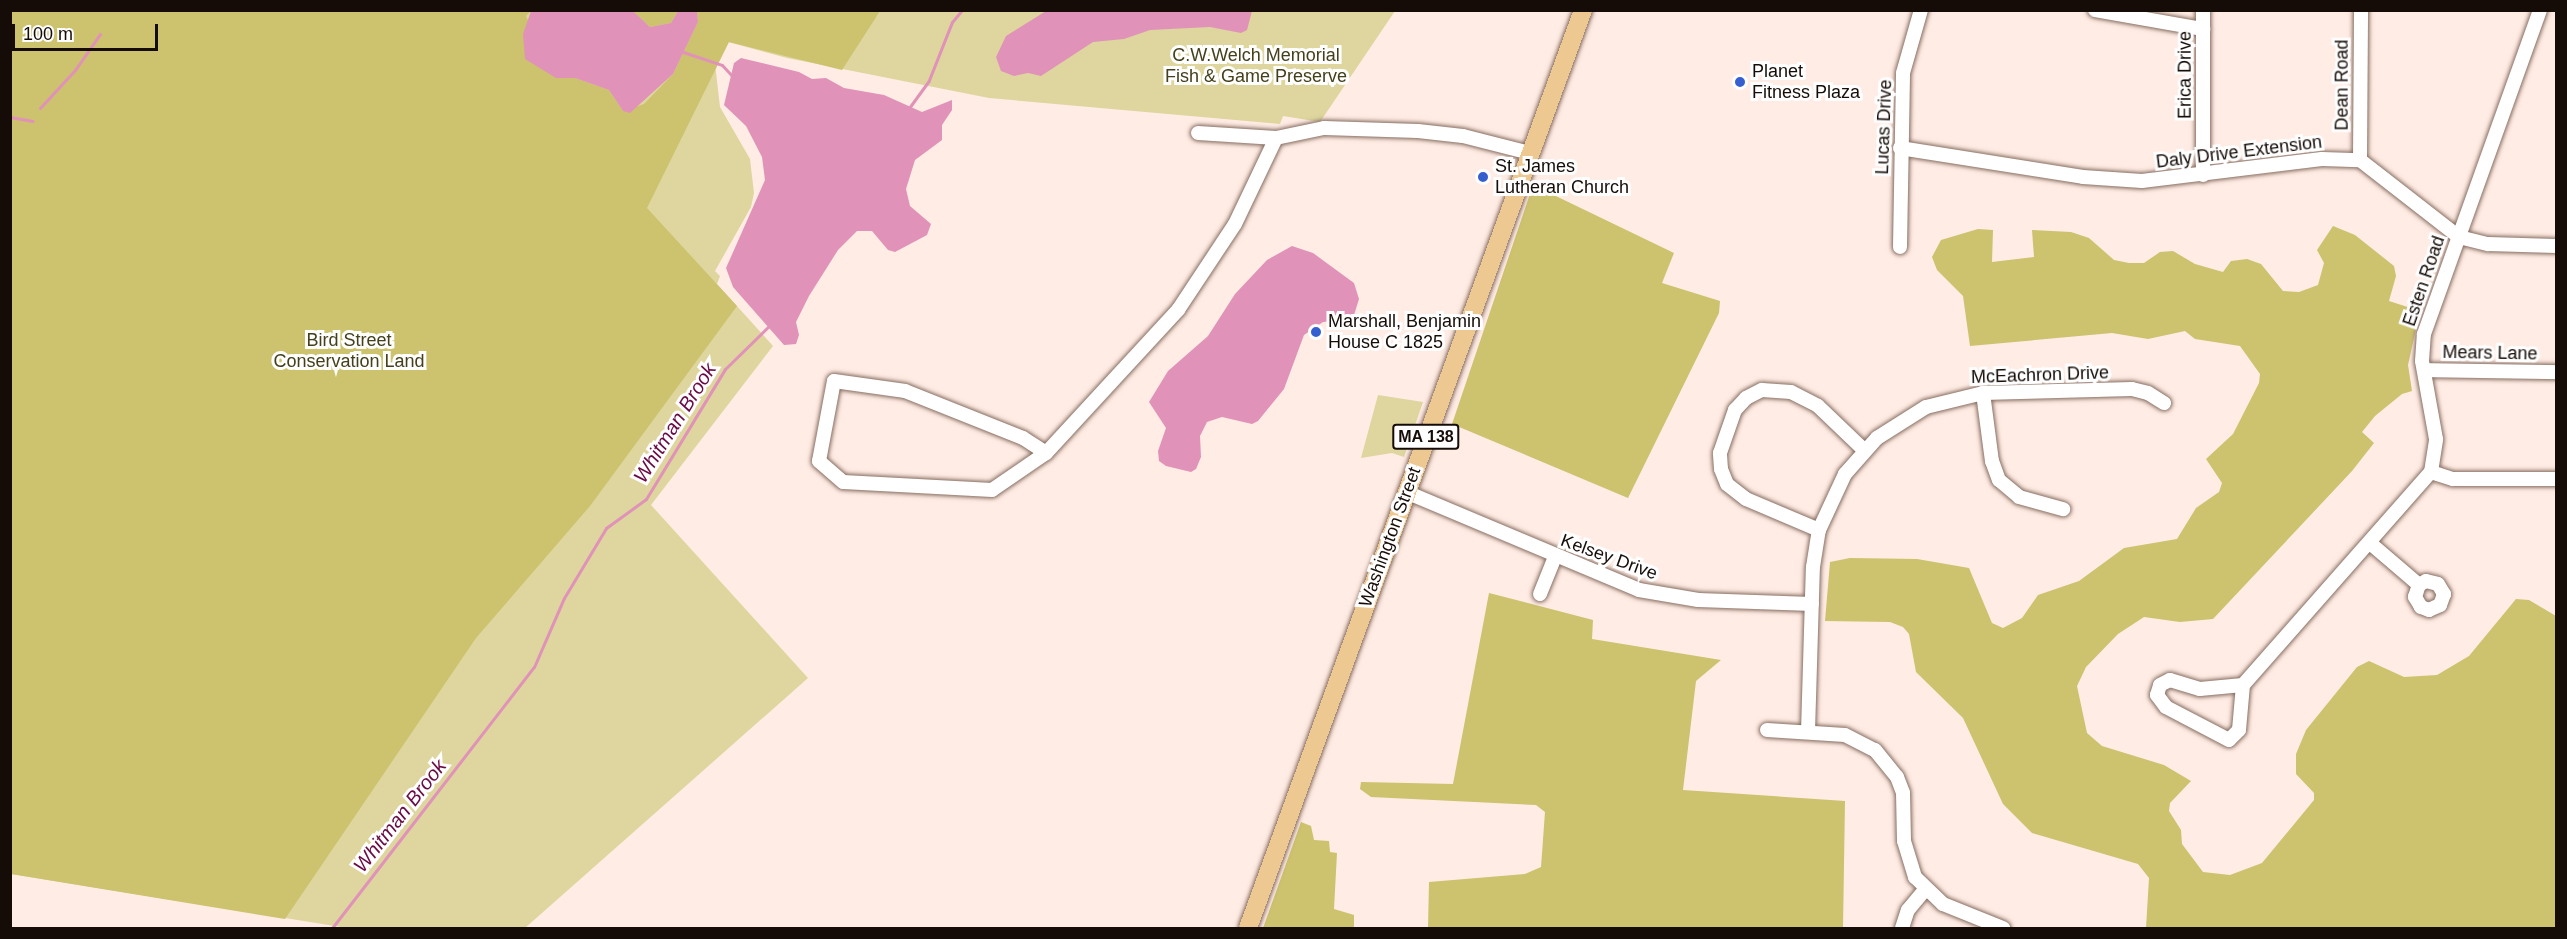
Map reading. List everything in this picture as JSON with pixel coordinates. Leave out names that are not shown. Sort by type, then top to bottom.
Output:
[{"type":"main road","name":"Washington Street","points":[[1248,928],[1583,10]]},
{"type":"street","name":"Lucas Drive","points":[[1900,247],[1903,74],[1921,10]]},
{"type":"street","points":[[2096,10],[2203,29]]},
{"type":"street","name":"Erica Drive","points":[[2203,10],[2203,175]]},
{"type":"street","name":"Dean Road","points":[[2360,160],[2361,10]]},
{"type":"street","name":"Esten Road","points":[[2431,472],[2436,439],[2424,370],[2424,334],[2541,10]]},
{"type":"street","points":[[1198,133],[1276,138],[1324,128],[1418,131],[1463,136],[1530,153]]},
{"type":"street","points":[[1046,453],[1023,438],[905,391],[834,381],[819,461],[843,482],[992,490],[1046,453],[1178,309],[1235,224],[1276,138]]},
{"type":"street","name":"Daly Drive Extension","points":[[1900,148],[2103,179],[2162,180],[2322,159],[2360,160]]},
{"type":"street","points":[[2360,160],[2459,237],[2488,244],[2556,246]]},
{"type":"street","name":"Mears Lane","points":[[2424,370],[2556,372]]},
{"type":"street","points":[[1819,530],[1746,499],[1727,484],[1721,469],[1720,453],[1735,410],[1746,398],[1762,390],[1791,392],[1818,406],[1864,450]]},
{"type":"street","name":"McEachron Drive","points":[[1808,732],[1812,604],[1819,530],[1837,487],[1864,450],[1917,411],[1942,401],[1983,393],[2132,390],[2148,393],[2164,403]]},
{"type":"street","points":[[1983,393],[1992,460],[1999,480],[2019,497],[2063,509]]},
{"type":"street","points":[[2243,685],[2200,689],[2170,680],[2160,685],[2157,695],[2166,707],[2226,740],[2239,730],[2243,685],[2431,472],[2453,479],[2556,479]]},
{"type":"street","name":"Kelsey Drive","points":[[1407,492],[1555,557],[1658,594],[1812,604]]},
{"type":"street","points":[[2370,543],[2418,585]]},
{"type":"street","points":[[1540,594],[1555,557]]},
{"type":"street","points":[[1767,730],[1845,735],[1875,750],[1887,761],[1903,793],[1906,854],[1925,890],[1954,909],[2003,928]]},
{"type":"street","points":[[1902,928],[1908,910],[1925,890]]},
{"type":"green space","name":"Bird Street Conservation Land","points":[[10,11],[1395,11],[1320,122],[1283,116],[1280,124],[989,98],[787,58],[717,39],[714,55],[720,107],[750,159],[754,193],[751,207],[715,271],[720,276],[717,284],[773,346],[651,505],[808,678],[525,928],[347,928],[11,874]]},
{"type":"green space","name":"Bird Street Conservation Land","points":[[10,11],[531,11],[526,16],[556,78],[575,78],[609,90],[623,111],[644,104],[673,74],[698,22],[697,11],[880,11],[842,70],[729,42],[647,208],[737,306],[590,506],[476,638],[285,919],[11,874]]},
{"type":"green space","points":[[633,11],[678,11],[671,23],[650,27]]},
{"type":"green space","points":[[1533,185],[1674,253],[1662,283],[1720,301],[1719,313],[1628,498],[1452,424]]},
{"type":"green space","points":[[2333,226],[2355,235],[2394,266],[2396,276],[2389,301],[2420,311],[2408,365],[2412,391],[2402,394],[2375,416],[2362,432],[2374,443],[2352,471],[2213,619],[2180,622],[2144,617],[2118,634],[2086,667],[2077,686],[2087,733],[2102,746],[2164,765],[2191,781],[2170,803],[2169,811],[2181,830],[2182,844],[2203,872],[2230,875],[2262,863],[2314,800],[2314,793],[2296,774],[2296,754],[2306,730],[2357,667],[2369,661],[2404,677],[2437,675],[2469,656],[2516,599],[2529,600],[2556,616],[2556,928],[2146,928],[2149,878],[2138,864],[2032,833],[2003,804],[1963,718],[1916,672],[1909,634],[1903,627],[1890,622],[1825,621],[1830,562],[1850,558],[1917,559],[1969,568],[1992,623],[2003,628],[2022,618],[2038,595],[2079,581],[2124,548],[2177,539],[2196,508],[2219,492],[2222,483],[2206,459],[2233,434],[2259,383],[2260,374],[2240,346],[2195,339],[2185,331],[2148,339],[2112,333],[1970,346],[1963,296],[1937,270],[1932,257],[1941,240],[1978,229],[1993,230],[1992,262],[2034,257],[2032,230],[2071,232],[2089,238],[2114,260],[2129,263],[2144,263],[2160,252],[2173,251],[2195,264],[2223,272],[2231,261],[2247,259],[2261,264],[2283,291],[2299,292],[2318,285],[2324,263],[2317,250]]},
{"type":"green space","points":[[1378,395],[1423,402],[1404,457],[1392,453],[1361,458]]},
{"type":"green space","points":[[1489,593],[1593,620],[1592,639],[1721,660],[1696,681],[1683,790],[1845,801],[1843,928],[1428,928],[1429,882],[1525,874],[1541,867],[1545,812],[1536,805],[1371,797],[1360,789],[1361,782],[1453,784]]},
{"type":"green space","points":[[1301,822],[1311,826],[1314,840],[1329,841],[1330,852],[1337,853],[1334,909],[1354,915],[1354,928],[1263,928]]},
{"type":"shaded area","points":[[531,11],[633,11],[650,27],[671,23],[678,11],[697,11],[698,22],[673,74],[630,113],[623,111],[609,90],[575,78],[556,78],[525,59],[523,34]]},
{"type":"shaded area","points":[[1046,11],[1252,11],[1247,30],[1241,33],[1210,27],[1150,30],[1124,39],[1093,42],[1041,76],[1028,73],[1014,76],[1001,71],[996,57],[1006,36]]},
{"type":"shaded area","points":[[741,58],[799,72],[812,79],[826,78],[844,88],[884,95],[922,112],[952,100],[952,110],[942,125],[942,140],[915,160],[906,189],[910,206],[931,224],[927,235],[895,252],[888,250],[872,231],[857,231],[838,250],[809,296],[796,322],[799,335],[796,344],[784,345],[733,287],[726,268],[765,180],[762,157],[746,126],[724,105],[734,63]]},
{"type":"shaded area","points":[[1292,246],[1313,253],[1354,283],[1359,299],[1354,315],[1345,326],[1333,321],[1323,322],[1304,335],[1284,389],[1258,421],[1252,424],[1222,417],[1207,422],[1200,436],[1201,457],[1196,469],[1191,472],[1166,466],[1159,461],[1158,451],[1166,428],[1149,402],[1168,371],[1208,336],[1235,294],[1267,260]]},
{"type":"waterway","name":"Whitman Brook","points":[[909,108],[929,80],[952,22],[962,10]]},
{"type":"waterway","points":[[40,108],[75,70],[100,34]]},
{"type":"waterway","points":[[680,51],[722,65],[734,78]]},
{"type":"waterway","points":[[10,117],[33,121]]},
{"type":"waterway","name":"Whitman Brook","points":[[332,928],[534,667],[564,598],[606,528],[646,499],[725,369],[770,325]]},
{"type":"place","name":"Planet Fitness Plaza","points":[[1740,82]]},
{"type":"place","name":"St. James Lutheran Church","points":[[1483,177]]},
{"type":"place","name":"Marshall, Benjamin House C 1825","points":[[1316,332]]},
{"type":"park label","name":"C.W.Welch Memorial Fish & Game Preserve","points":[[1256,66]]}]
